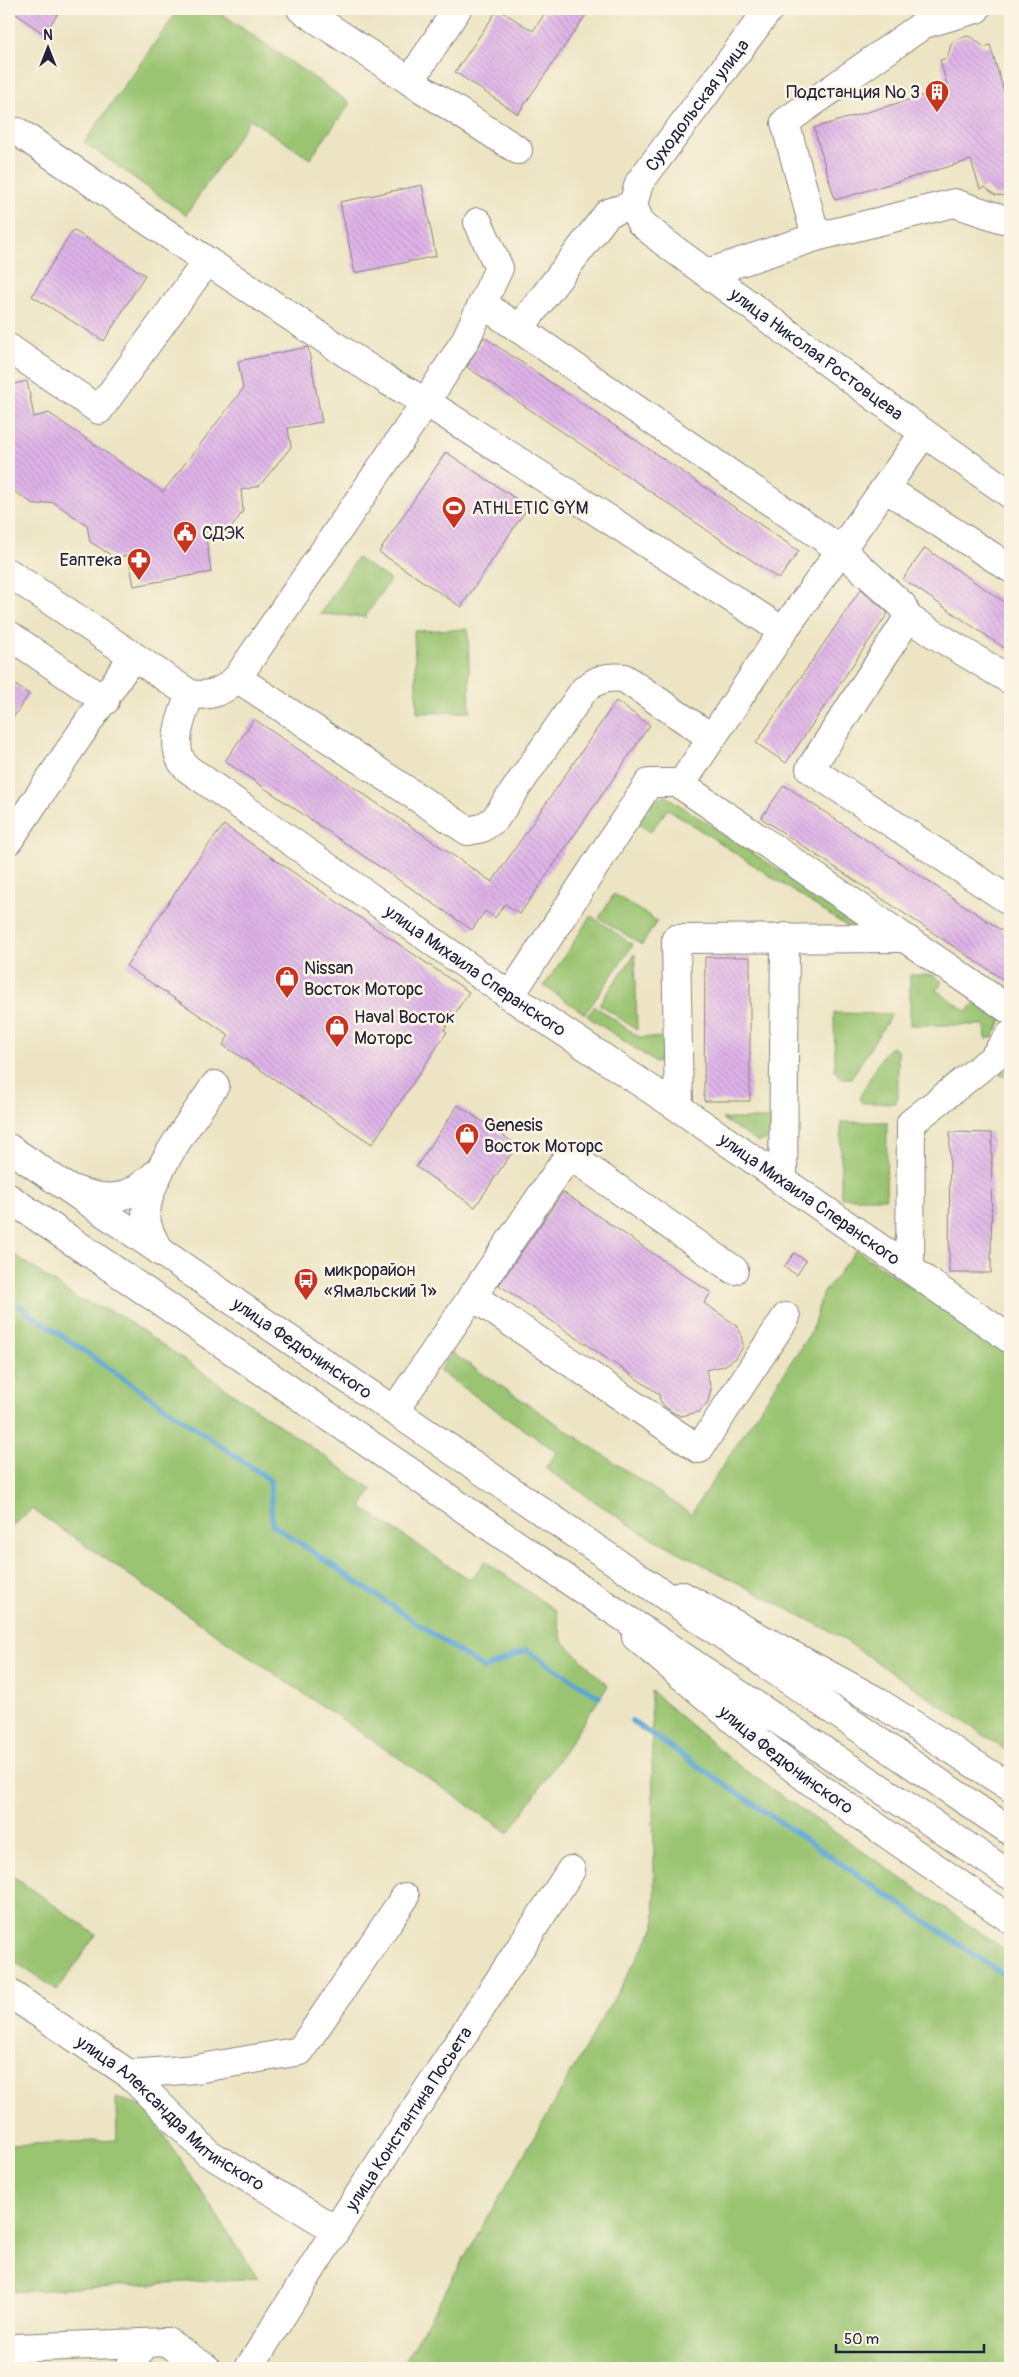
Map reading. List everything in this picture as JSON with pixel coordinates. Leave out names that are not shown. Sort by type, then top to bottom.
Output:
[{"type":"main road","points":[[301,9],[518,150]]},
{"type":"main road","points":[[410,81],[457,9]]},
{"type":"main road","name":"Суходольская улица","points":[[633,205],[639,183],[769,9]]},
{"type":"main road","points":[[816,237],[785,122],[924,24],[976,9]]},
{"type":"main road","points":[[12,135],[388,381],[426,402],[783,631]]},
{"type":"main road","points":[[707,273],[816,237],[954,203],[1003,220],[1010,218]]},
{"type":"main road","points":[[519,329],[608,213],[633,205]]},
{"type":"main road","name":"улица Николая Ростовцева","points":[[633,205],[640,222],[664,242],[1010,494]]},
{"type":"main road","points":[[9,573],[190,694],[201,696],[215,694],[226,689],[237,678],[426,402],[465,341],[499,268],[478,222]]},
{"type":"main road","points":[[9,348],[99,410],[207,261]]},
{"type":"main road","points":[[483,304],[841,550],[902,605],[908,618],[1010,680]]},
{"type":"main road","points":[[510,996],[649,783],[682,783],[783,631],[924,433]]},
{"type":"main road","points":[[885,488],[1010,568]]},
{"type":"main road","points":[[908,618],[810,768],[1010,901]]},
{"type":"main road","points":[[9,635],[105,701]]},
{"type":"main road","points":[[9,840],[105,701],[133,656]]},
{"type":"main road","points":[[237,678],[468,831],[482,828],[495,819],[584,690],[596,680],[611,676],[624,678],[712,738]]},
{"type":"main road","name":"улица Михаила Сперанского","points":[[190,694],[180,720],[177,740],[182,762],[196,775],[510,996],[679,1108],[1010,1338]]},
{"type":"main road","points":[[678,783],[1010,1010]]},
{"type":"main road","points":[[679,1108],[676,939],[785,937],[904,938]]},
{"type":"main road","points":[[783,1182],[785,937]]},
{"type":"main road","points":[[910,1269],[911,1123],[993,1058],[1010,1035]]},
{"type":"main road","points":[[160,1252],[150,1232],[146,1217],[152,1188],[160,1170],[215,1085]]},
{"type":"main road","name":"улица Федюнинского","points":[[9,1148],[1010,1831]]},
{"type":"main road","points":[[394,1411],[569,1155],[734,1270]]},
{"type":"main road","points":[[65,1187],[105,1199],[121,1198],[146,1183],[160,1170]]},
{"type":"main road","name":"улица Федюнинского","points":[[9,1198],[574,1584],[1010,1875]]},
{"type":"main road","points":[[472,1296],[699,1448],[786,1317]]},
{"type":"main road","name":"улица Федюнинского","points":[[596,1548],[875,1700],[1010,1787]]},
{"type":"main road","name":"улица Федюнинского","points":[[574,1584],[760,1742],[810,1781],[1010,1919]]},
{"type":"main road","name":"улица Константина Посьета","points":[[249,2368],[336,2230],[572,1870]]},
{"type":"main road","points":[[129,2074],[196,2069],[300,2050],[405,1897]]},
{"type":"main road","name":"улица Александра Митинского","points":[[9,1993],[129,2074],[208,2153],[336,2230]]},
{"type":"main road","points":[[9,2358],[15,2348],[167,2342],[206,2368]]},
{"type":"main road","points":[[128,2368],[145,2343]]},
{"type":"green space","points":[[179,9],[215,9],[350,103],[310,159],[250,119],[186,215],[84,142]]},
{"type":"green space","points":[[357,558],[390,580],[365,617],[320,614]]},
{"type":"green space","points":[[468,629],[470,712],[417,713],[414,631]]},
{"type":"green space","points":[[666,796],[870,930],[851,929],[668,809],[650,832],[638,824],[655,800]]},
{"type":"green space","points":[[614,894],[657,921],[642,945],[599,918]]},
{"type":"green space","points":[[591,916],[633,945],[585,1014],[544,986]]},
{"type":"green space","points":[[635,954],[637,1030],[599,1004]]},
{"type":"green space","points":[[910,975],[933,975],[942,982],[936,990],[967,1012],[977,1001],[1002,1020],[993,1037],[986,1039],[985,1025],[910,1025]]},
{"type":"green space","points":[[595,1006],[639,1037],[669,1038],[666,1057],[662,1061],[655,1062],[587,1016]]},
{"type":"green space","points":[[834,1013],[892,1014],[851,1078],[841,1078],[835,1071]]},
{"type":"green space","points":[[891,1047],[898,1051],[898,1097],[895,1103],[862,1103],[859,1098],[884,1053]]},
{"type":"green space","points":[[1001,1061],[1010,1067],[1010,1093],[1007,1076],[1001,1076]]},
{"type":"green space","points":[[722,1119],[771,1119],[770,1134],[766,1140],[757,1142]]},
{"type":"green space","points":[[841,1122],[887,1122],[886,1198],[841,1198]]},
{"type":"green space","points":[[856,1250],[1010,1353],[1010,1753],[837,1635],[639,1531],[545,1468],[557,1452],[439,1371],[452,1353],[691,1514],[812,1330],[822,1295]]},
{"type":"green space","points":[[9,1251],[79,1300],[118,1314],[372,1489],[362,1508],[470,1580],[485,1561],[556,1611],[562,1640],[608,1686],[509,1833],[32,1509],[9,1528]]},
{"type":"green space","points":[[651,1691],[740,1767],[1010,1953],[1010,2368],[401,2368],[655,1927]]},
{"type":"green space","points":[[9,1873],[96,1935],[57,1990],[9,1958]]},
{"type":"green space","points":[[116,2098],[145,2106],[258,2278],[9,2292],[9,2145],[117,2140]]},
{"type":"building","points":[[9,9],[61,9],[44,34]]},
{"type":"building","points":[[498,9],[533,31],[548,9],[590,9],[518,114],[455,72]]},
{"type":"building","name":"Подстанция № 3","points":[[967,36],[973,38],[984,47],[990,45],[1005,95],[1010,98],[1010,196],[995,195],[985,187],[980,189],[971,160],[835,200],[814,128],[948,88],[940,60],[947,58],[951,45],[955,40]]},
{"type":"building","points":[[422,185],[436,256],[355,273],[340,202]]},
{"type":"building","points":[[73,230],[145,275],[104,341],[32,296]]},
{"type":"building","points":[[484,337],[799,551],[779,579],[467,367]]},
{"type":"building","points":[[308,347],[322,422],[288,428],[291,447],[259,486],[241,490],[243,511],[225,537],[206,537],[211,572],[134,586],[128,555],[116,558],[90,542],[87,525],[53,502],[35,505],[9,488],[9,385],[27,381],[34,417],[49,413],[163,492],[243,389],[238,361]]},
{"type":"building","name":"ATHLETIC GYM","points":[[446,452],[528,507],[461,607],[379,552]]},
{"type":"building","points":[[925,548],[1010,606],[1010,652],[903,579]]},
{"type":"building","points":[[861,589],[888,613],[786,763],[756,743]]},
{"type":"building","points":[[9,681],[29,694],[9,724]]},
{"type":"building","points":[[616,701],[650,725],[520,914],[505,904],[495,918],[485,911],[472,930],[225,761],[254,719],[492,882]]},
{"type":"building","points":[[784,785],[1010,936],[1010,984],[761,818]]},
{"type":"building","name":"Nissan Восток Моторс","points":[[224,825],[469,992],[444,1030],[447,1032],[372,1144],[223,1045],[229,1035],[126,966],[195,863]]},
{"type":"building","points":[[705,957],[750,957],[750,1101],[704,1101]]},
{"type":"building","name":"Genesis Восток Моторс","points":[[458,1105],[517,1145],[475,1207],[416,1167]]},
{"type":"building","points":[[950,1132],[992,1133],[991,1273],[949,1273]]},
{"type":"building","points":[[563,1192],[711,1293],[704,1303],[736,1325],[741,1333],[743,1347],[736,1358],[724,1366],[706,1370],[711,1389],[708,1402],[699,1412],[681,1416],[674,1413],[665,1407],[660,1400],[659,1394],[499,1285]]},
{"type":"building","points":[[794,1253],[806,1261],[797,1275],[784,1267]]},
{"type":"waterway","points":[[9,1299],[270,1480],[272,1524],[484,1669],[526,1650],[599,1697]]},
{"type":"waterway","points":[[632,1721],[1010,1979]]},
{"type":"place","name":"Подстанция № 3","points":[[937,113]]},
{"type":"place","name":"ATHLETIC GYM","points":[[454,529]]},
{"type":"place","name":"СДЭК","points":[[185,554]]},
{"type":"place","name":"Еаптека","points":[[139,581]]},
{"type":"place","name":"Nissan Восток Моторс","points":[[287,999]]},
{"type":"place","name":"Haval Восток Моторс","points":[[337,1048]]},
{"type":"place","name":"Genesis Восток Моторс","points":[[467,1156]]},
{"type":"place","name":"микрорайон «Ямальский 1»","points":[[306,1301]]}]
